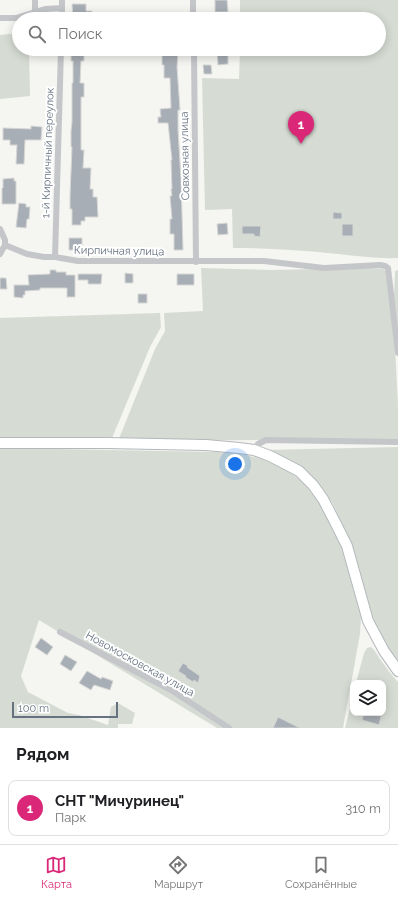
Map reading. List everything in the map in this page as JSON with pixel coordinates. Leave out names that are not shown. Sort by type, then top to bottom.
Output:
[{"type":"main road","points":[[0,443],[206,445],[239,448],[254,450],[270,456],[299,471],[313,485],[323,499],[347,546],[368,621],[384,651],[398,671]]},
{"type":"street","points":[[35,0],[35,12],[62,8]]},
{"type":"street","points":[[62,0],[62,12]]},
{"type":"street","points":[[193,0],[193,12]]},
{"type":"street","points":[[0,18],[12,19]]},
{"type":"street","name":"1-й Кирпичный переулок","points":[[55,257],[61,56]]},
{"type":"street","name":"Совхозная улица","points":[[194,56],[196,262]]},
{"type":"street","points":[[0,229],[5,240],[5,245],[0,254]]},
{"type":"street","name":"Кирпичная улица","points":[[5,245],[27,254],[78,261],[264,261],[324,268],[385,266],[388,268],[398,353]]},
{"type":"street","points":[[254,450],[258,444],[266,440],[398,442]]},
{"type":"street","name":"Новомосковская улица","points":[[60,632],[171,690],[229,728]]},
{"type":"shaded area","points":[[240,0],[398,0],[398,258],[280,249],[233,248],[232,209],[205,210],[202,78],[239,79],[240,56],[386,56],[386,12],[240,12]]},
{"type":"shaded area","points":[[12,34],[12,56],[29,56],[30,96],[0,99],[0,35]]},
{"type":"shaded area","points":[[201,268],[272,270],[368,268],[383,269],[386,271],[395,348],[398,439],[118,441],[155,349],[165,331],[164,313],[203,311]]},
{"type":"shaded area","points":[[398,270],[398,329],[394,297],[395,271]]},
{"type":"shaded area","points":[[160,313],[161,327],[150,347],[112,438],[0,439],[0,318]]},
{"type":"shaded area","points":[[398,447],[398,664],[388,653],[372,615],[352,544],[332,502],[317,481],[296,464],[264,450]]},
{"type":"shaded area","points":[[0,448],[217,452],[241,454],[262,459],[278,466],[293,474],[306,485],[318,501],[330,522],[342,549],[361,617],[360,634],[352,680],[350,680],[350,689],[343,728],[217,728],[39,620],[21,676],[28,692],[68,713],[79,715],[108,725],[111,707],[118,703],[135,713],[132,724],[118,724],[118,728],[0,728]]},
{"type":"shaded area","points":[[371,647],[375,651],[398,682],[398,728],[345,728],[350,708],[350,716],[386,716],[386,680],[357,680],[364,653],[367,648]]},
{"type":"building","points":[[215,0],[227,0],[228,12],[215,12]]},
{"type":"building","points":[[72,4],[86,4],[86,11],[92,11],[92,12],[73,12]]},
{"type":"building","points":[[71,56],[84,56],[84,61],[81,61],[80,83],[84,83],[84,97],[81,97],[81,150],[84,150],[83,168],[91,168],[90,189],[93,189],[93,197],[97,197],[98,217],[85,217],[85,221],[81,221],[81,225],[72,225],[72,209],[70,209],[73,83],[73,61],[71,61]]},
{"type":"building","points":[[162,56],[178,56],[180,110],[178,110],[178,130],[183,250],[174,250],[174,234],[170,234],[170,219],[172,219],[170,196],[172,196],[172,160],[168,123],[158,123],[158,117],[161,117],[160,109],[171,108],[170,78],[164,78],[164,65],[162,65]]},
{"type":"building","points":[[217,56],[228,56],[228,64],[218,65]]},
{"type":"building","points":[[203,65],[211,65],[212,74],[204,74]]},
{"type":"building","points":[[31,126],[42,127],[41,140],[25,140],[24,164],[16,164],[17,145],[10,145],[10,140],[3,140],[3,128],[31,129]]},
{"type":"building","points":[[14,178],[14,181],[16,181],[16,204],[2,204],[3,179]]},
{"type":"building","points":[[19,203],[26,204],[26,207],[30,207],[29,219],[27,219],[26,228],[16,227]]},
{"type":"building","points":[[333,212],[342,213],[342,219],[333,219]]},
{"type":"building","points":[[227,223],[228,234],[218,235],[217,224]]},
{"type":"building","points":[[342,224],[353,224],[353,236],[342,236]]},
{"type":"building","points":[[242,226],[261,226],[260,237],[254,236],[254,234],[242,234]]},
{"type":"building","points":[[69,238],[82,238],[82,250],[69,250]]},
{"type":"building","points":[[50,270],[56,270],[56,272],[66,272],[66,275],[75,275],[75,297],[67,297],[67,288],[40,288],[40,290],[25,291],[23,298],[14,297],[14,285],[29,285],[28,275],[50,274]]},
{"type":"building","points":[[125,273],[133,274],[133,283],[125,283]]},
{"type":"building","points":[[78,274],[102,274],[101,284],[88,284],[88,280],[78,280]]},
{"type":"building","points":[[177,274],[194,274],[194,285],[177,285]]},
{"type":"building","points":[[0,278],[6,278],[7,289],[0,289]]},
{"type":"building","points":[[138,294],[147,294],[147,303],[138,303]]},
{"type":"building","points":[[41,638],[53,647],[47,655],[35,647]]},
{"type":"building","points":[[65,655],[77,662],[71,671],[60,664]]},
{"type":"building","points":[[183,663],[200,676],[198,683],[194,680],[193,682],[178,671]]},
{"type":"building","points":[[87,671],[101,679],[102,677],[113,681],[110,690],[94,685],[91,690],[79,683]]},
{"type":"building","points":[[363,716],[381,716],[379,725],[362,720]]},
{"type":"building","points":[[278,717],[300,728],[273,728]]},
{"type":"place","name":"СНТ \"Мичуринец\"","points":[[301,144]]}]
